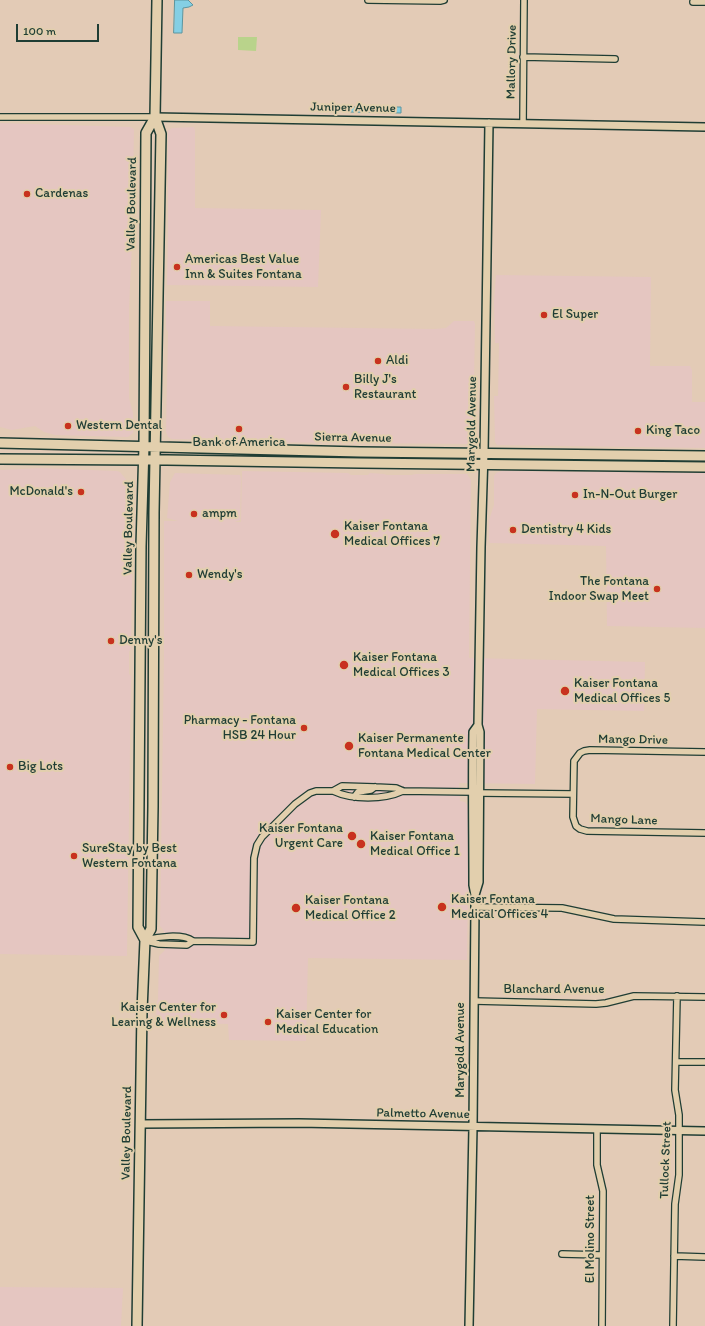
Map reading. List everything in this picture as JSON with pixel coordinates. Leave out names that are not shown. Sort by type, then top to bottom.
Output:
[{"type":"main road","name":"Valley Boulevard","points":[[136,1326],[145,940],[151,929],[155,460],[161,134],[155,117],[157,0]]},
{"type":"main road","name":"Valley Boulevard","points":[[145,940],[138,927],[146,133],[155,117]]},
{"type":"main road","name":"Sierra Avenue","points":[[0,443],[360,452],[705,456]]},
{"type":"main road","points":[[630,466],[631,460],[673,460],[689,456]]},
{"type":"main road","name":"Sierra Avenue","points":[[0,459],[705,467]]},
{"type":"main road","points":[[139,740],[144,748],[145,758],[153,785]]},
{"type":"street","points":[[368,0],[440,2],[444,0]]},
{"type":"street","name":"Mallory Drive","points":[[523,124],[524,0]]},
{"type":"street","points":[[693,2],[705,2]]},
{"type":"street","points":[[523,58],[615,59]]},
{"type":"street","name":"Juniper Avenue","points":[[0,117],[155,117],[705,127]]},
{"type":"street","name":"Marygold Avenue","points":[[475,895],[479,882],[480,732],[478,725],[480,547],[484,465],[489,123]]},
{"type":"street","points":[[478,725],[477,774],[476,784],[472,792],[477,807],[476,857],[479,870]]},
{"type":"street","name":"Mango Drive","points":[[573,794],[574,760],[577,755],[584,751],[705,752]]},
{"type":"street","points":[[333,791],[342,786],[375,786],[396,788],[403,791],[472,792]]},
{"type":"street","points":[[354,797],[358,792],[371,790],[375,786]]},
{"type":"street","points":[[145,940],[159,944],[187,945],[192,941],[253,942],[254,858],[257,845],[262,837],[279,819],[304,796],[316,791],[333,791],[342,795],[354,797],[381,797],[403,791]]},
{"type":"street","name":"Marygold Avenue","points":[[469,1326],[475,907],[473,885],[472,792]]},
{"type":"street","points":[[480,793],[573,794]]},
{"type":"street","name":"Mango Lane","points":[[573,794],[574,822],[576,826],[583,830],[705,833]]},
{"type":"street","points":[[475,907],[562,908],[614,919],[705,922]]},
{"type":"street","name":"Blanchard Avenue","points":[[474,1001],[596,1004],[606,1003],[630,996],[705,997]]},
{"type":"street","name":"Tullock Street","points":[[673,1326],[675,1204],[679,1175],[678,1109],[675,1090],[677,996]]},
{"type":"street","points":[[676,1062],[705,1062]]},
{"type":"street","name":"Palmetto Avenue","points":[[140,1124],[299,1123],[705,1131]]},
{"type":"street","name":"El Molino Street","points":[[597,1130],[596,1165],[603,1191],[602,1326]]},
{"type":"street","points":[[562,1254],[602,1255]]},
{"type":"street","points":[[674,1256],[705,1257]]},
{"type":"shaded area","points":[[0,123],[130,127],[134,129],[129,308],[129,398],[133,413],[133,433],[128,437],[55,435],[44,432],[35,426],[12,430],[0,427]]},
{"type":"shaded area","points":[[194,127],[195,208],[321,210],[318,287],[167,285],[168,131],[172,128]]},
{"type":"shaded area","points":[[496,275],[651,277],[650,366],[690,366],[692,370],[692,402],[705,402],[705,448],[497,445],[495,442],[494,396],[498,396],[499,343],[495,343],[494,301]]},
{"type":"shaded area","points":[[166,301],[210,301],[210,326],[434,329],[446,328],[454,321],[474,321],[473,442],[471,444],[239,442],[226,440],[172,439],[168,437],[166,432],[168,332],[166,328]]},
{"type":"shaded area","points":[[40,468],[117,471],[120,472],[132,487],[133,513],[131,649],[129,652],[129,674],[131,676],[127,956],[0,954],[0,470]]},
{"type":"shaded area","name":"Kaiser Permanente Fontana Medical Center","points":[[242,471],[348,473],[351,475],[368,475],[370,473],[387,475],[467,474],[471,480],[469,658],[645,662],[644,711],[537,709],[535,784],[459,783],[460,801],[465,802],[469,808],[467,960],[308,958],[306,1041],[229,1040],[228,1024],[156,1022],[159,956],[165,950],[164,931],[160,926],[164,653],[164,521],[178,521],[167,518],[170,482],[175,473],[240,475],[240,520],[235,522],[241,522]]},
{"type":"shaded area","points":[[502,471],[705,473],[705,628],[607,626],[606,546],[490,543],[489,520],[494,505],[494,476],[496,473]]},
{"type":"shaded area","points":[[0,1287],[123,1288],[121,1326],[0,1326]]},
{"type":"green space","points":[[238,37],[257,37],[256,51],[238,50]]},
{"type":"water","points":[[175,0],[188,0],[193,5],[183,8],[182,33],[174,33]]},
{"type":"water","points":[[348,107],[401,107],[401,113],[349,112]]},
{"type":"place","name":"Cardenas","points":[[27,194]]},
{"type":"place","name":"Americas Best Value Inn & Suites Fontana","points":[[177,267]]},
{"type":"place","name":"El Super","points":[[544,315]]},
{"type":"place","name":"Aldi","points":[[378,361]]},
{"type":"place","name":"Billy J's Restaurant","points":[[346,387]]},
{"type":"place","name":"Western Dental","points":[[68,426]]},
{"type":"place","name":"Bank of America","points":[[239,429]]},
{"type":"place","name":"King Taco","points":[[638,431]]},
{"type":"place","name":"McDonald's","points":[[81,492]]},
{"type":"place","name":"In-N-Out Burger","points":[[575,495]]},
{"type":"place","name":"ampm","points":[[194,514]]},
{"type":"place","name":"Dentistry 4 Kids","points":[[513,530]]},
{"type":"place","name":"Kaiser Fontana Medical Offices 7","points":[[335,534]]},
{"type":"place","name":"Wendy's","points":[[189,575]]},
{"type":"place","name":"The Fontana Indoor Swap Meet","points":[[657,589]]},
{"type":"place","name":"Denny's","points":[[111,641]]},
{"type":"place","name":"Kaiser Fontana Medical Offices 3","points":[[344,665]]},
{"type":"place","name":"Kaiser Fontana Medical Offices 5","points":[[565,691]]},
{"type":"place","name":"Pharmacy - Fontana HSB 24 Hour","points":[[304,728]]},
{"type":"place","name":"Kaiser Permanente Fontana Medical Center","points":[[349,746]]},
{"type":"place","name":"Big Lots","points":[[10,767]]},
{"type":"place","name":"Kaiser Fontana Urgent Care","points":[[352,836]]},
{"type":"place","name":"Kaiser Fontana Medical Office 1","points":[[361,844]]},
{"type":"place","name":"SureStay by Best Western Fontana","points":[[74,856]]},
{"type":"place","name":"Kaiser Fontana Medical Offices 4","points":[[442,907]]},
{"type":"place","name":"Kaiser Fontana Medical Office 2","points":[[296,908]]},
{"type":"place","name":"Kaiser Center for Learing & Wellness","points":[[224,1015]]},
{"type":"place","name":"Kaiser Center for Medical Education","points":[[268,1022]]}]
